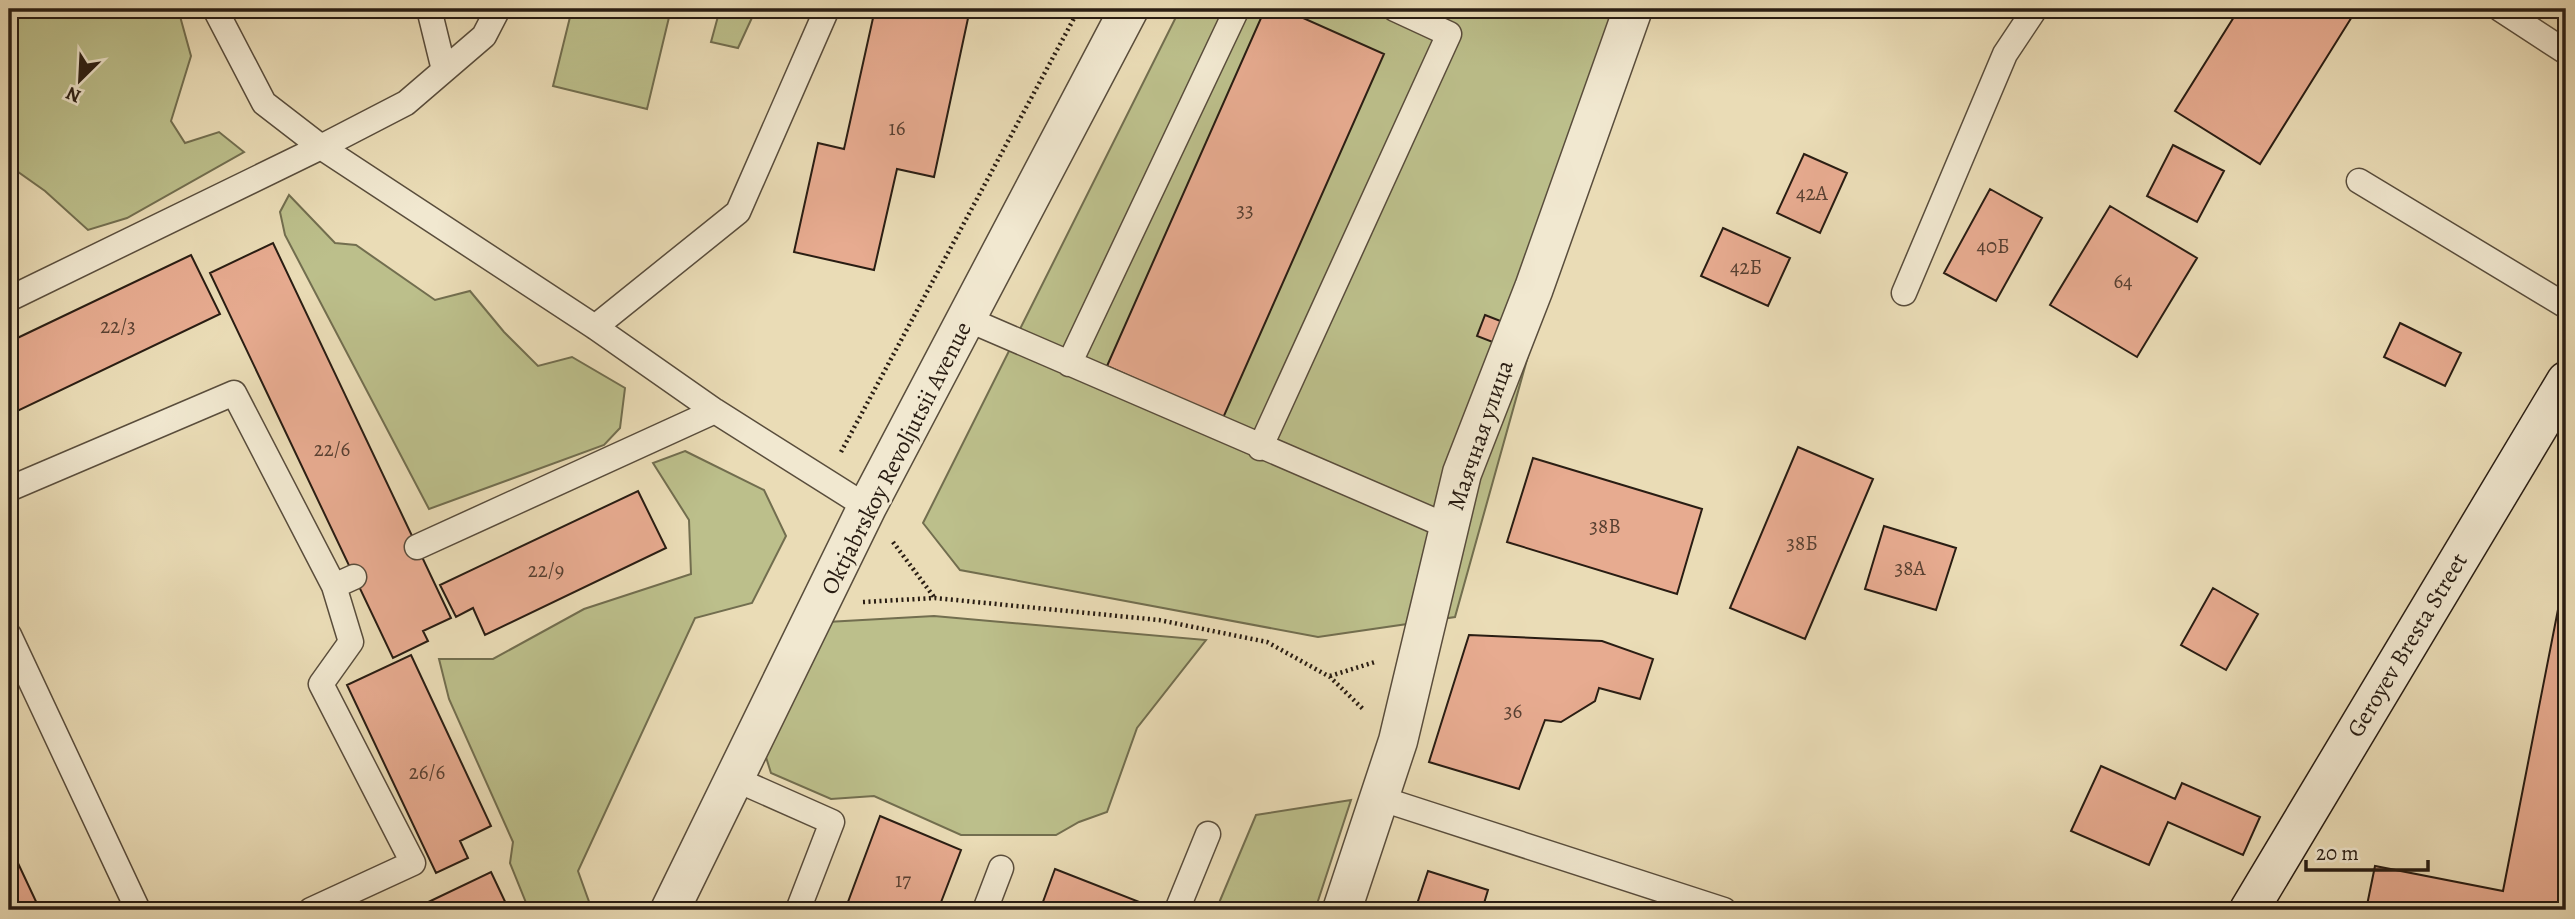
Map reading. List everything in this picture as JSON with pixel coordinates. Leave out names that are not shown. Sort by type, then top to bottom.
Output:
[{"type":"street","name":"Oktjabrskoy Revoljutsii Avenue","points":[[670,910],[867,507],[1129,9]]},
{"type":"street","name":"Маячная улица","points":[[1342,910],[1398,741],[1462,473],[1534,288],[1633,9]]},
{"type":"street","name":"Geroyev Bresta Street","points":[[2249,910],[2566,381]]},
{"type":"lane","points":[[215,9],[264,103],[321,147],[595,327],[715,411],[867,507]]},
{"type":"lane","points":[[429,9],[443,70]]},
{"type":"lane","points":[[9,299],[406,103],[484,36],[498,9]]},
{"type":"lane","points":[[595,327],[738,212],[827,9]]},
{"type":"lane","points":[[1069,364],[1237,9]]},
{"type":"lane","points":[[1261,447],[1449,34],[1395,9]]},
{"type":"lane","points":[[1904,293],[2005,54],[2035,9]]},
{"type":"lane","points":[[2500,9],[2566,52]]},
{"type":"lane","points":[[2359,181],[2566,306]]},
{"type":"lane","points":[[967,319],[1449,527]]},
{"type":"lane","points":[[9,489],[234,393],[344,581],[351,642],[321,684],[413,863],[311,910]]},
{"type":"lane","points":[[417,547],[715,411]]},
{"type":"lane","points":[[9,635],[138,910]]},
{"type":"lane","points":[[735,779],[832,822],[798,910]]},
{"type":"lane","points":[[1379,798],[1724,910]]},
{"type":"lane","points":[[1177,910],[1208,834]]},
{"type":"lane","points":[[985,910],[1001,867]]},
{"type":"path","points":[[826,481],[1079,9]]},
{"type":"path","points":[[867,507],[934,598]]},
{"type":"path","points":[[820,605],[934,598],[1159,620],[1267,642],[1329,677],[1398,741]]},
{"type":"green space","points":[[9,9],[178,9],[191,56],[171,121],[185,143],[219,132],[244,152],[127,218],[88,230],[45,191],[11,167],[9,170]]},
{"type":"green space","points":[[572,9],[671,9],[647,109],[553,86]]},
{"type":"green space","points":[[720,9],[756,9],[738,48],[711,42]]},
{"type":"green space","points":[[1180,9],[1625,9],[1455,617],[1318,637],[960,570],[923,523]]},
{"type":"green space","points":[[289,195],[335,243],[356,245],[435,300],[470,291],[504,332],[538,366],[572,357],[625,388],[620,428],[604,445],[429,509],[285,235],[280,212]]},
{"type":"green space","points":[[685,451],[764,490],[786,536],[752,603],[695,618],[578,871],[592,910],[529,910],[510,863],[513,842],[449,699],[439,659],[493,659],[584,609],[691,574],[689,520],[653,463]]},
{"type":"green space","points":[[934,616],[1206,640],[1137,728],[1107,812],[1079,822],[1056,835],[961,835],[874,796],[831,799],[771,773],[765,754],[827,622]]},
{"type":"green space","points":[[1351,800],[1315,910],[1216,910],[1256,815]]},
{"type":"building","points":[[875,9],[970,9],[934,177],[897,169],[874,270],[794,252],[818,143],[844,149]]},
{"type":"building","points":[[1265,9],[1283,9],[1384,54],[1223,418],[1107,366]]},
{"type":"building","points":[[2239,9],[2349,9],[2355,12],[2260,164],[2175,111]]},
{"type":"building","points":[[2173,145],[2224,171],[2197,222],[2147,196]]},
{"type":"building","points":[[1804,154],[1847,173],[1820,233],[1777,213]]},
{"type":"building","points":[[1990,189],[2042,218],[1996,301],[1944,273]]},
{"type":"building","points":[[2110,206],[2197,258],[2137,357],[2050,305]]},
{"type":"building","points":[[1723,228],[1790,258],[1768,306],[1701,276]]},
{"type":"building","points":[[273,243],[451,618],[423,631],[428,641],[393,658],[210,273]]},
{"type":"building","points":[[191,255],[220,314],[9,415],[9,342]]},
{"type":"building","points":[[1485,315],[1516,327],[1508,348],[1477,336]]},
{"type":"building","points":[[2400,323],[2461,353],[2445,386],[2384,357]]},
{"type":"building","points":[[1798,447],[1873,479],[1805,639],[1730,608]]},
{"type":"building","points":[[1533,458],[1702,509],[1677,594],[1507,542]]},
{"type":"building","points":[[638,491],[666,548],[485,635],[473,608],[456,617],[440,585]]},
{"type":"building","points":[[1884,526],[1956,548],[1936,610],[1865,589]]},
{"type":"building","points":[[2213,588],[2258,614],[2226,670],[2181,645]]},
{"type":"building","points":[[2562,589],[2566,590],[2566,910],[2366,910],[2375,866],[2503,891]]},
{"type":"building","points":[[1469,635],[1602,641],[1653,659],[1640,699],[1599,688],[1595,701],[1561,722],[1545,720],[1519,789],[1429,762]]},
{"type":"building","points":[[411,655],[491,826],[460,841],[468,858],[436,873],[347,685]]},
{"type":"building","points":[[2101,766],[2175,799],[2182,783],[2260,817],[2243,855],[2168,822],[2149,865],[2071,831]]},
{"type":"building","points":[[880,816],[961,850],[938,910],[845,910]]},
{"type":"building","points":[[9,844],[40,910],[9,910]]},
{"type":"building","points":[[1055,869],[1142,903],[1139,910],[1040,910]]},
{"type":"building","points":[[1428,871],[1488,890],[1482,910],[1415,910]]},
{"type":"building","points":[[491,872],[509,910],[410,910],[420,906]]}]
